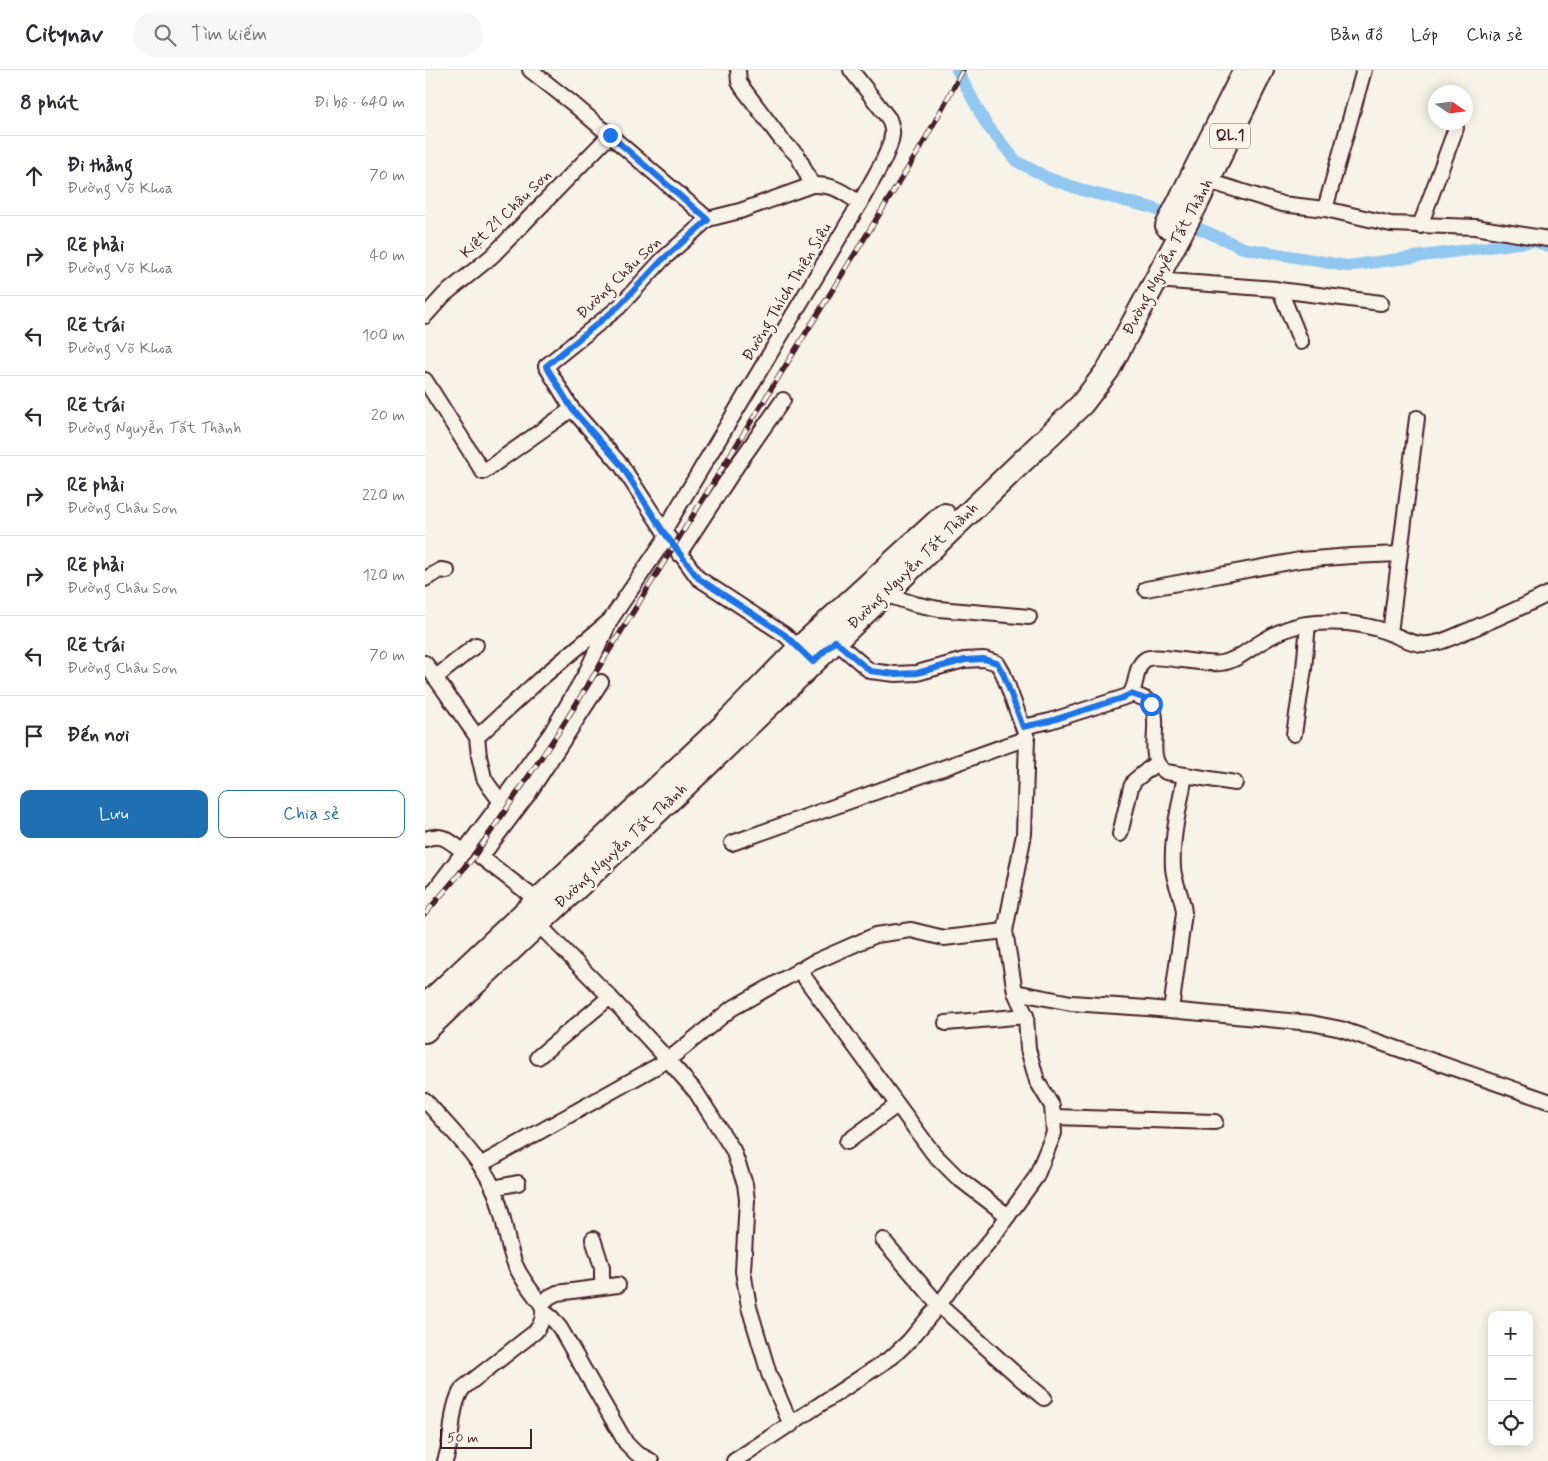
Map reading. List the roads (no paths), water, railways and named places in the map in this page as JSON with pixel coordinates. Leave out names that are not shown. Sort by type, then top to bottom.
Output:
[{"type":"main road","name":"Đường Nguyễn Tất Thành","points":[[425,1006],[725,724],[806,655],[835,641],[1082,404],[1108,370],[1189,202],[1245,70]]},
{"type":"main road","name":"Đường Nguyễn Tất Thành","points":[[1189,202],[1208,181],[1262,70]]},
{"type":"main road","name":"Đường Nguyễn Tất Thành","points":[[425,1031],[706,766],[806,655],[1065,400],[1094,364],[1154,273]]},
{"type":"street","points":[[529,70],[610,135],[708,220],[740,211],[811,185],[823,184],[835,187],[860,203]]},
{"type":"street","points":[[738,70],[741,87],[781,139],[798,156],[811,185]]},
{"type":"street","name":"Đường Thích Thiện Siêu","points":[[611,619],[665,533],[860,203],[888,149],[893,134],[889,119],[851,70]]},
{"type":"street","points":[[1325,209],[1364,70]]},
{"type":"street","points":[[1420,226],[1455,130]]},
{"type":"street","name":"Kiệt 21 Châu Sơn","points":[[425,316],[444,296],[492,256],[610,135]]},
{"type":"street","points":[[1208,181],[1282,204],[1325,209],[1391,224],[1475,227],[1548,239]]},
{"type":"street","name":"Đường Châu Sơn","points":[[708,220],[662,260],[619,306],[546,366],[572,409],[621,465],[679,554],[698,578],[785,635],[806,655]]},
{"type":"street","points":[[1154,273],[1381,303]]},
{"type":"street","points":[[1279,290],[1301,342]]},
{"type":"street","points":[[425,380],[483,472],[572,409]]},
{"type":"street","points":[[679,554],[783,400]]},
{"type":"street","points":[[1390,633],[1417,418]]},
{"type":"street","points":[[1146,589],[1300,560],[1400,554]]},
{"type":"street","points":[[425,579],[441,570],[447,571]]},
{"type":"street","points":[[884,594],[915,604],[939,608],[1029,617]]},
{"type":"street","points":[[1131,694],[1138,669],[1144,660],[1148,658],[1205,664],[1225,663],[1287,628],[1308,624],[1347,622],[1390,633],[1416,644],[1433,644],[1498,618],[1548,594]]},
{"type":"street","points":[[477,736],[611,619]]},
{"type":"street","points":[[425,903],[551,733],[585,675],[611,619]]},
{"type":"street","points":[[1294,734],[1304,669],[1308,624]]},
{"type":"street","points":[[734,1461],[892,1357],[909,1341],[1008,1216],[1036,1177],[1054,1133],[1052,1106],[1037,1081],[1028,1049],[1026,1016],[1015,992],[1005,931],[1024,834],[1025,732],[1003,673],[997,663],[984,659],[965,660],[917,673],[895,674],[870,671],[835,641]]},
{"type":"street","points":[[435,678],[476,645]]},
{"type":"street","points":[[425,663],[477,736],[484,778],[501,802]]},
{"type":"street","points":[[537,900],[481,857],[529,793],[601,682]]},
{"type":"street","points":[[732,843],[1068,715],[1131,694],[1143,698],[1151,704],[1155,720],[1156,763],[1161,770],[1235,783]]},
{"type":"street","points":[[1120,834],[1131,786],[1134,781],[1156,763]]},
{"type":"street","points":[[1172,1004],[1183,924],[1183,906],[1173,869],[1175,834],[1185,775]]},
{"type":"street","points":[[425,839],[441,836],[464,852]]},
{"type":"street","points":[[538,924],[610,997],[696,1092],[733,1150],[745,1184],[747,1200],[743,1271],[749,1307],[769,1374],[791,1425]]},
{"type":"street","points":[[480,1164],[668,1060],[731,1009],[812,962],[876,935],[911,930],[944,938],[1005,931]]},
{"type":"street","points":[[799,970],[933,1153],[957,1177],[1008,1216]]},
{"type":"street","points":[[1015,992],[1071,1003],[1172,1004],[1311,1023],[1341,1029],[1548,1101]]},
{"type":"street","points":[[538,1057],[610,997]]},
{"type":"street","points":[[947,1023],[1026,1016]]},
{"type":"street","points":[[425,1100],[480,1164],[493,1188],[514,1262],[525,1283],[567,1340],[626,1443],[636,1453],[651,1461]]},
{"type":"street","points":[[847,1142],[897,1105]]},
{"type":"street","points":[[1053,1117],[1215,1122]]},
{"type":"street","points":[[493,1188],[518,1182]]},
{"type":"street","points":[[445,1461],[450,1444],[457,1400],[463,1388],[535,1332],[542,1321],[543,1309],[549,1297],[557,1293],[611,1285],[602,1278],[602,1267],[593,1239]]},
{"type":"street","points":[[883,1240],[939,1305],[1045,1398]]},
{"type":"waterway","points":[[957,70],[986,124],[1016,161],[1048,178],[1085,191],[1153,208],[1243,248],[1347,266],[1534,241],[1548,246]]},
{"type":"railway","points":[[425,914],[473,858],[560,730],[921,147],[963,70]]}]
